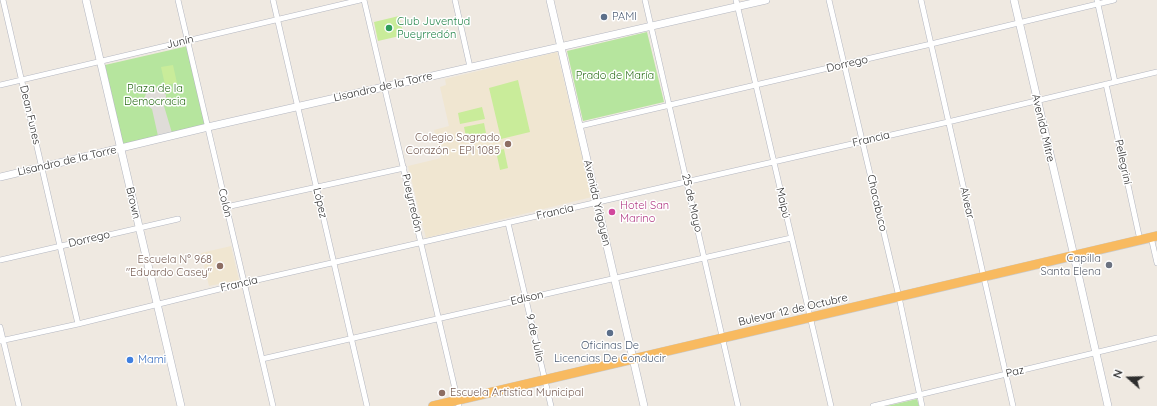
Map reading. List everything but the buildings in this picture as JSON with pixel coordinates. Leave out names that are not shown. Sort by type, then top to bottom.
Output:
[{"type":"highway","name":"Bulevar 12 de Octubre","points":[[433,406],[459,403],[545,380],[1154,237]]},
{"type":"main road","name":"Brown","points":[[86,0],[181,406]]},
{"type":"main road","name":"Avenida Yrigoyen","points":[[550,0],[562,46],[644,406]]},
{"type":"main road","name":"Lisandro de la Torre","points":[[0,177],[208,127],[651,26],[737,3],[766,0]]},
{"type":"main road","name":"Avenida Mitre","points":[[1014,0],[1097,353],[1108,406]]},
{"type":"street","name":"Dean Funes","points":[[3,0],[78,324]]},
{"type":"street","name":"Colón","points":[[178,0],[273,406]]},
{"type":"street","name":"López","points":[[273,0],[368,406]]},
{"type":"street","name":"Junín","points":[[0,84],[360,0]]},
{"type":"street","name":"Pueyrredón","points":[[364,0],[459,403]]},
{"type":"street","points":[[455,0],[470,67]]},
{"type":"street","name":"25 de Mayo","points":[[645,0],[738,406]]},
{"type":"street","name":"Chacabuco","points":[[829,0],[899,298],[922,406]]},
{"type":"street","name":"Alvear","points":[[921,0],[1013,406]]},
{"type":"street","name":"Dorrego","points":[[580,126],[844,65],[1019,23],[1097,2],[1114,0]]},
{"type":"street","points":[[1097,2],[1115,82]]},
{"type":"street","name":"Maipú","points":[[737,3],[830,406]]},
{"type":"street","name":"Francia","points":[[1,340],[78,324],[244,283],[948,122],[1157,72]]},
{"type":"street","name":"Pellegrini","points":[[1106,84],[1140,240]]},
{"type":"street","points":[[226,207],[404,168]]},
{"type":"street","name":"Dorrego","points":[[0,260],[178,219]]},
{"type":"street","name":"9 de Julio","points":[[508,223],[551,406]]},
{"type":"street","points":[[1154,237],[1157,262]]},
{"type":"street","name":"Edison","points":[[262,359],[791,238]]},
{"type":"street","points":[[0,327],[1,340],[19,406]]},
{"type":"street","name":"Paz","points":[[873,406],[1157,338]]},
{"type":"shaded area","name":"Colegio Sagrado Corazón - EPI 1085","points":[[557,52],[592,197],[426,238],[408,166],[441,158],[434,130],[449,126],[440,87],[446,85],[445,79]]},
{"type":"shaded area","name":"Plaza de la Democracia","points":[[155,87],[163,90],[166,95],[164,106],[172,133],[158,136],[152,109],[148,106],[144,99],[147,91]]},
{"type":"shaded area","name":"Escuela N° 968 \"Eduardo Casey\"","points":[[231,246],[239,280],[209,286],[201,253]]},
{"type":"green space","name":"Club Juventud Pueyrredón","points":[[399,16],[404,35],[378,41],[374,22]]},
{"type":"green space","name":"Prado de María","points":[[647,32],[664,102],[583,121],[567,51]]},
{"type":"green space","name":"Plaza de la Democracia","points":[[188,46],[205,125],[123,144],[105,65]]},
{"type":"green space","points":[[173,65],[177,83],[165,85],[161,67]]},
{"type":"green space","points":[[518,80],[530,132],[501,139],[489,88]]},
{"type":"green space","points":[[482,107],[485,119],[460,124],[458,113]]},
{"type":"green space","points":[[484,123],[486,133],[466,137],[464,127]]},
{"type":"green space","points":[[504,149],[508,168],[500,170],[496,151]]},
{"type":"green space","points":[[917,399],[919,406],[887,406]]},
{"type":"place","name":"PAMI","points":[[604,17]]},
{"type":"place","name":"Club Juventud Pueyrredón","points":[[389,28]]},
{"type":"place","name":"Colegio Sagrado Corazón - EPI 1085","points":[[508,144]]},
{"type":"place","name":"Hotel San Marino","points":[[612,212]]},
{"type":"place","name":"Capilla Santa Elena","points":[[1109,265]]},
{"type":"place","name":"Escuela N° 968 \"Eduardo Casey\"","points":[[220,266]]},
{"type":"place","name":"Oficinas De Licencias De Conducir","points":[[610,333]]},
{"type":"place","name":"Mami","points":[[130,360]]},
{"type":"place","name":"Escuela Artistica Municipal","points":[[442,393]]}]
